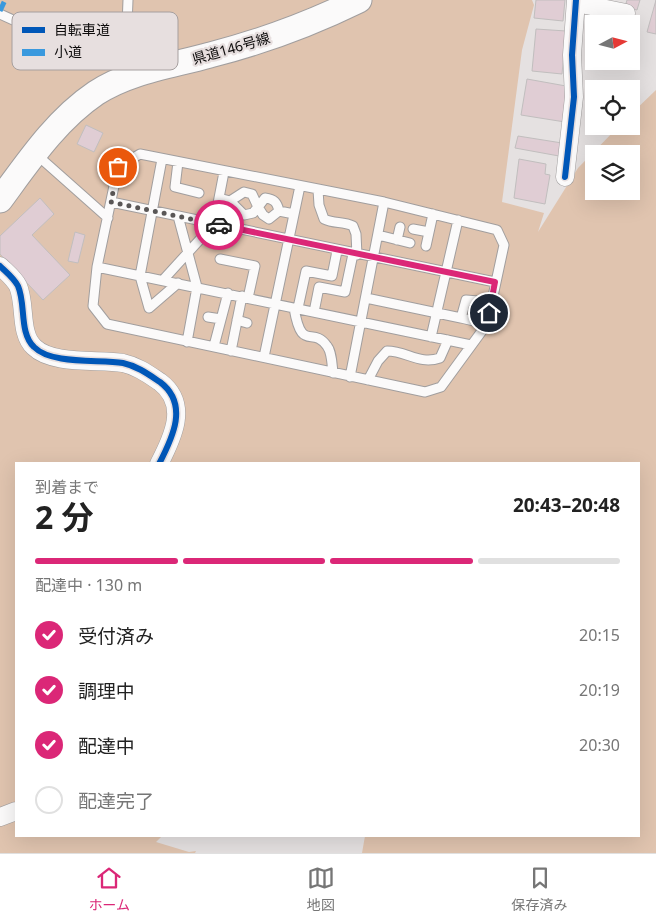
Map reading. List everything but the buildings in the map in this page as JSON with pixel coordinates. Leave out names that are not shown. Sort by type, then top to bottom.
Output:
[{"type":"main road","name":"県道146号線","points":[[178,63],[281,33],[359,0]]},
{"type":"main road","name":"県道146号線","points":[[0,200],[34,153],[67,117],[96,94],[125,78],[151,70]]},
{"type":"street","points":[[565,177],[574,97],[572,54],[576,1],[626,13]]},
{"type":"street","points":[[0,266],[17,283],[22,298],[27,335],[34,347],[54,356],[124,363],[143,370],[168,388],[176,406],[177,424],[160,462]]},
{"type":"street","points":[[0,817],[15,811]]},
{"type":"lane","points":[[0,14],[12,19]]},
{"type":"lane","points":[[120,70],[125,78]]},
{"type":"lane","points":[[125,70],[125,78]]},
{"type":"lane","points":[[34,153],[108,218]]},
{"type":"lane","points":[[140,154],[384,202],[458,220],[497,230],[504,245],[487,324],[470,345],[442,387],[426,392],[333,374],[264,357],[107,324],[93,306],[98,267],[111,202],[118,167],[140,154]]},
{"type":"lane","points":[[162,159],[140,276],[150,308],[178,283]]},
{"type":"lane","points":[[178,162],[175,187],[199,193]]},
{"type":"lane","points":[[163,280],[214,224],[224,172]]},
{"type":"lane","points":[[264,357],[300,186]]},
{"type":"lane","points":[[314,312],[319,287],[345,292],[355,255],[356,234],[353,226],[344,222],[331,222],[324,219],[319,205],[318,190]]},
{"type":"lane","points":[[230,202],[244,192],[252,194],[263,216],[269,219],[279,211],[294,214]]},
{"type":"lane","points":[[219,198],[230,202],[244,215],[253,213],[265,198],[272,199],[277,204],[279,211]]},
{"type":"lane","points":[[111,202],[374,259],[495,282]]},
{"type":"lane","points":[[350,376],[384,202]]},
{"type":"lane","points":[[426,246],[434,214]]},
{"type":"lane","points":[[178,216],[197,287],[187,342]]},
{"type":"lane","points":[[431,337],[458,220]]},
{"type":"lane","points":[[397,240],[400,227]]},
{"type":"lane","points":[[413,229],[429,232]]},
{"type":"lane","points":[[378,235],[410,243]]},
{"type":"lane","points":[[333,374],[329,348],[322,341],[303,336],[298,329],[296,308],[306,271],[332,276],[337,251]]},
{"type":"lane","points":[[220,258],[255,266],[237,320],[231,351]]},
{"type":"lane","points":[[98,267],[470,345]]},
{"type":"lane","points":[[214,346],[228,293]]},
{"type":"lane","points":[[366,298],[487,324]]},
{"type":"lane","points":[[461,318],[466,300],[491,302]]},
{"type":"lane","points":[[208,317],[221,320]]},
{"type":"lane","points":[[237,320],[247,322]]},
{"type":"lane","points":[[368,380],[378,360],[387,351],[397,351],[421,361],[431,361],[440,358],[448,340]]},
{"type":"shaded area","points":[[0,0],[532,0],[534,5],[522,50],[502,202],[544,213],[538,232],[578,168],[585,161],[585,200],[640,200],[640,145],[600,145],[610,135],[640,135],[640,105],[656,90],[656,853],[362,853],[365,837],[640,837],[640,462],[15,462],[15,837],[161,837],[156,842],[189,852],[196,851],[195,853],[0,853]]},
{"type":"marked path","points":[[0,11],[5,0]]},
{"type":"cycle path","points":[[565,177],[574,97],[572,55],[576,0]]},
{"type":"cycle path","points":[[0,266],[18,286],[26,334],[34,347],[42,353],[64,359],[128,364],[151,376],[169,391],[174,400],[176,421],[169,443],[160,462]]},
{"type":"way so far","points":[[118,167],[111,202],[219,225]]},
{"type":"route","points":[[219,225],[374,259],[495,282],[489,313]]}]
